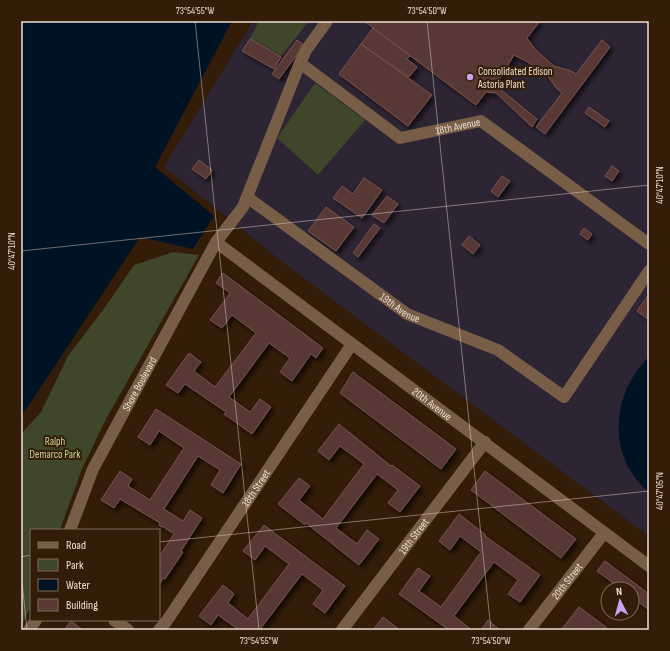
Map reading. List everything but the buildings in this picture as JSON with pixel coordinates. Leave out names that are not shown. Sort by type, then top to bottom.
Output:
[{"type":"street","name":"Shore Boulevard","points":[[70,529],[93,469],[216,242],[243,207],[300,63],[306,50],[327,21]]},
{"type":"street","name":"18th Avenue","points":[[300,63],[400,138],[481,121],[649,244]]},
{"type":"street","name":"19th Avenue","points":[[247,197],[407,314],[498,350],[564,397],[649,271]]},
{"type":"street","name":"20th Avenue","points":[[216,242],[649,566]]},
{"type":"street","name":"18th Street","points":[[159,630],[166,622],[352,344]]},
{"type":"street","name":"19th Street","points":[[342,630],[485,442]]},
{"type":"street","name":"20th Street","points":[[529,630],[604,533]]},
{"type":"street","points":[[29,630],[35,621]]},
{"type":"street","points":[[115,621],[128,630]]},
{"type":"shaded area","points":[[253,21],[649,21],[649,536],[289,267],[164,167]]},
{"type":"green space","points":[[259,21],[309,21],[281,56],[249,40]]},
{"type":"green space","points":[[315,83],[365,120],[318,175],[277,138]]},
{"type":"green space","name":"Ralph Demarco Park","points":[[173,252],[199,255],[106,419],[82,469],[60,529],[30,529],[30,608],[21,627],[21,434],[41,412],[68,356],[103,310],[134,265]]},
{"type":"water","points":[[21,21],[232,21],[155,167],[214,216],[193,249],[140,237],[21,417]]},
{"type":"water","points":[[649,357],[649,492],[635,478],[626,461],[620,444],[619,425],[621,406],[627,388],[636,371]]},
{"type":"place","name":"Consolidated Edison Astoria Plant","points":[[470,77]]}]
